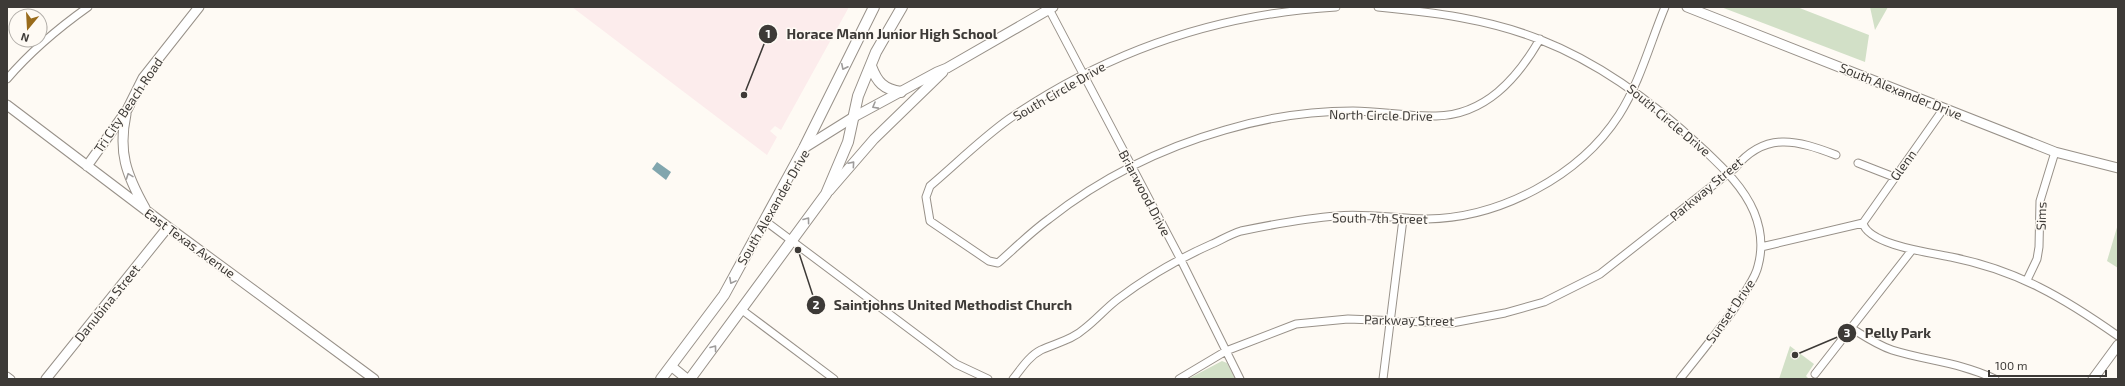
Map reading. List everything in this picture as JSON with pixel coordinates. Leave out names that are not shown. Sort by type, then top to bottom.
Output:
[{"type":"main road","points":[[804,148],[874,7]]},
{"type":"main road","points":[[826,194],[848,142],[858,96],[876,52],[901,8]]},
{"type":"main road","points":[[871,66],[876,80],[881,85],[890,90],[901,92]]},
{"type":"main road","name":"South Alexander Drive","points":[[660,379],[724,295],[804,148]]},
{"type":"main road","name":"South Alexander Drive","points":[[690,379],[826,194]]},
{"type":"street","points":[[7,80],[26,57],[41,43],[88,7]]},
{"type":"street","name":"Tri City Beach Road","points":[[87,166],[127,110],[143,78],[199,7]]},
{"type":"street","name":"South Circle Drive","points":[[970,248],[930,221],[926,197],[930,186],[1008,120],[1083,74],[1144,47],[1205,26],[1274,13],[1336,7]]},
{"type":"street","name":"South Circle Drive","points":[[1378,7],[1433,12],[1540,39],[1579,57],[1633,90],[1677,124],[1728,172]]},
{"type":"street","name":"South 7th Street","points":[[1013,379],[1025,363],[1039,351],[1066,341],[1082,331],[1117,300],[1180,258],[1240,232],[1339,215],[1403,219],[1464,216],[1504,204],[1537,188],[1564,172],[1607,131],[1633,90],[1665,7]]},
{"type":"street","name":"South Alexander Drive","points":[[1687,7],[2054,152],[2118,168]]},
{"type":"street","name":"South Alexander Drive","points":[[804,148],[852,118],[947,68],[1051,8]]},
{"type":"street","name":"Briarwood Drive","points":[[1051,8],[1083,74],[1180,258],[1240,379]]},
{"type":"street","name":"North Circle Drive","points":[[970,248],[989,261],[998,263],[1056,214],[1081,196],[1131,166],[1174,146],[1226,130],[1294,116],[1352,111],[1412,116],[1454,115],[1472,109],[1501,91],[1521,70],[1540,39]]},
{"type":"street","name":"South Alexander Drive","points":[[826,194],[874,139],[947,68]]},
{"type":"street","name":"East Texas Avenue","points":[[7,105],[146,211],[374,379]]},
{"type":"street","name":"Glenn","points":[[1863,223],[1944,108]]},
{"type":"street","points":[[127,110],[122,140],[123,158],[132,186],[146,211]]},
{"type":"street","name":"Parkway Street","points":[[1179,379],[1182,375],[1226,351],[1296,324],[1348,319],[1372,319],[1392,322],[1452,323],[1505,313],[1544,302],[1600,274],[1735,168],[1744,156],[1761,147],[1777,142],[1800,142],[1836,155]]},
{"type":"street","name":"Sims","points":[[2027,280],[2038,253],[2041,234],[2040,201],[2054,152]]},
{"type":"street","points":[[1858,164],[1894,177]]},
{"type":"street","name":"Sunset Drive","points":[[1680,379],[1734,308],[1753,279],[1758,266],[1761,238],[1754,212],[1728,172]]},
{"type":"street","points":[[1383,379],[1392,322],[1403,219]]},
{"type":"street","points":[[764,220],[956,364],[988,379]]},
{"type":"street","points":[[1760,247],[1863,223],[1864,227],[1876,236],[1912,250],[1970,260],[2000,269],[2027,280],[2074,306],[2118,336]]},
{"type":"street","name":"Danubina Street","points":[[46,379],[168,227]]},
{"type":"street","points":[[1815,374],[1912,250]]},
{"type":"street","points":[[742,310],[834,379]]},
{"type":"street","points":[[1852,328],[1870,341],[1890,350],[1949,362],[1995,379]]},
{"type":"street","points":[[2092,379],[2118,345]]},
{"type":"street","points":[[671,366],[687,379]]},
{"type":"street","points":[[7,376],[10,379]]},
{"type":"shaded area","points":[[572,7],[849,7],[781,130],[775,126],[770,131],[777,137],[767,155]]},
{"type":"green space","points":[[1721,7],[1797,7],[1869,35],[1865,62]]},
{"type":"green space","points":[[1870,7],[1888,7],[1875,30]]},
{"type":"green space","points":[[2118,224],[2118,268],[2107,261]]},
{"type":"green space","points":[[1790,346],[1814,364],[1806,376],[1809,379],[1779,379]]},
{"type":"green space","points":[[1222,361],[1227,363],[1235,379],[1188,379]]},
{"type":"water","points":[[657,162],[671,172],[666,180],[652,169]]},
{"type":"place","name":"Horace Mann Junior High School","points":[[744,95]]},
{"type":"place","name":"Saintjohns United Methodist Church","points":[[798,250]]},
{"type":"place","name":"Pelly Park","points":[[1795,355]]}]
